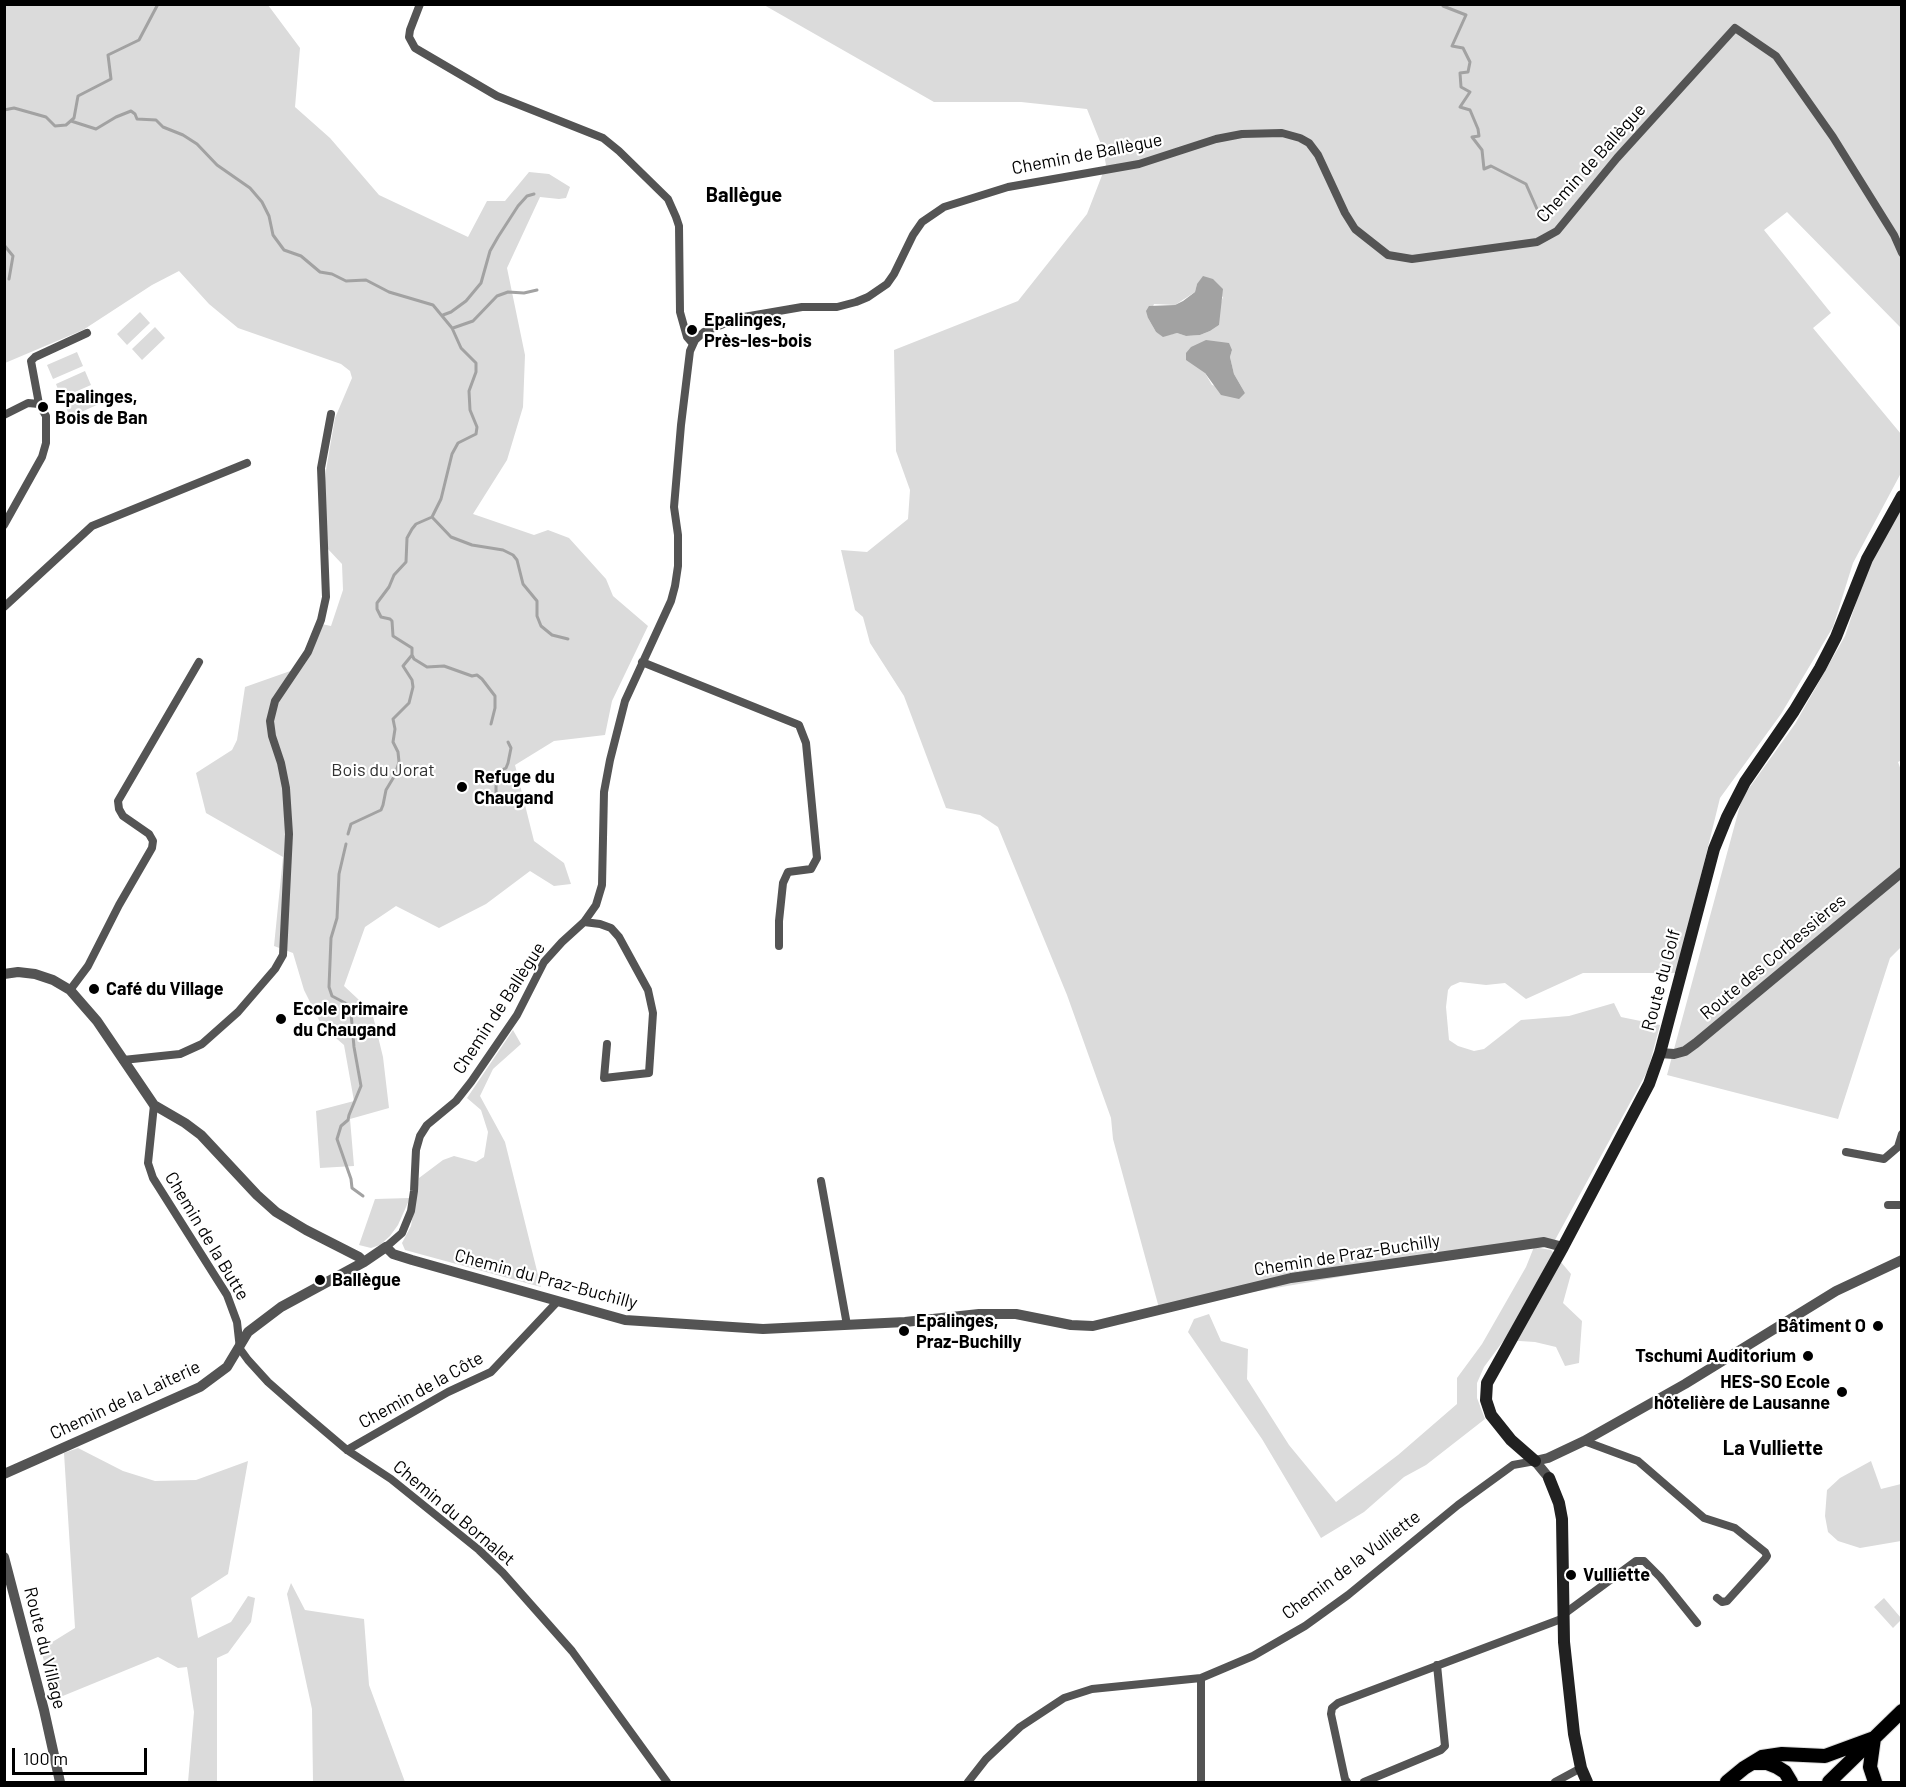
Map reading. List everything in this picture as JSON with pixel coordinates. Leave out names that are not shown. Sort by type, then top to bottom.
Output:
[{"type":"main road","name":"Route du Golf","points":[[1535,1461],[1502,1431],[1491,1415],[1486,1400],[1487,1383],[1639,1104],[1660,1053],[1714,849],[1727,817],[1745,783],[1820,669],[1836,637],[1867,559],[1902,496]]},
{"type":"main road","points":[[1549,1478],[1559,1503],[1562,1519],[1567,1673],[1574,1734],[1581,1768],[1587,1782]]},
{"type":"main road","points":[[1829,1782],[1902,1711]]},
{"type":"main road","points":[[1727,1782],[1750,1764],[1770,1755],[1831,1754],[1874,1738]]},
{"type":"main road","points":[[1874,1738],[1870,1766],[1875,1782]]},
{"type":"main road","points":[[1750,1764],[1762,1762],[1777,1767],[1785,1772],[1791,1782]]},
{"type":"street","points":[[420,4],[411,22],[409,37],[415,48],[422,54],[497,96],[603,138],[668,199],[679,226],[680,312],[687,336],[693,344]]},
{"type":"street","name":"Chemin de Ballègue","points":[[364,1262],[402,1233],[411,1211],[416,1150],[420,1136],[427,1125],[456,1101],[471,1082],[517,1015],[544,962],[585,922],[596,905],[602,885],[604,792],[610,760],[626,701],[671,601],[675,586],[678,566],[678,535],[674,507],[681,425],[689,358],[693,344],[704,332],[738,318],[802,307],[837,307],[868,297],[887,284],[922,222],[944,207],[1008,187],[1139,165],[1216,139],[1242,134],[1282,133],[1309,143],[1318,155],[1355,229],[1388,255],[1412,259],[1537,242],[1557,231],[1617,158],[1735,28],[1776,56],[1833,137],[1894,235],[1902,253]]},
{"type":"street","points":[[4,525],[42,457],[46,442],[46,416],[39,404],[38,390],[31,366],[32,358],[87,333]]},
{"type":"street","points":[[4,416],[28,404],[39,404]]},
{"type":"street","points":[[123,1060],[180,1054],[202,1044],[238,1012],[275,969],[283,955],[289,834],[285,788],[270,721],[275,701],[308,652],[321,620],[326,597],[321,468],[331,414]]},
{"type":"street","points":[[4,607],[92,526],[247,463]]},
{"type":"street","points":[[70,990],[88,966],[119,905],[152,848],[153,841],[149,834],[123,816],[118,809],[118,801],[199,662]]},
{"type":"street","points":[[642,662],[799,725],[806,743],[817,858],[810,869],[788,872],[783,883],[779,921],[780,946]]},
{"type":"street","name":"Route des Corbessières","points":[[1660,1053],[1674,1054],[1685,1051],[1696,1043],[1902,872]]},
{"type":"street","points":[[585,922],[605,925],[620,937],[648,990],[653,1013],[649,1073],[604,1078],[607,1044]]},
{"type":"street","points":[[4,974],[18,972],[35,974],[53,980],[70,990],[86,1006],[154,1105],[201,1135],[276,1212],[359,1257],[364,1262]]},
{"type":"street","name":"Chemin de la Butte","points":[[154,1105],[148,1163],[153,1178],[227,1295],[237,1322],[240,1349]]},
{"type":"street","points":[[1846,1152],[1884,1159],[1900,1147],[1902,1134]]},
{"type":"street","points":[[821,1181],[847,1325]]},
{"type":"street","points":[[1888,1205],[1902,1204]]},
{"type":"street","name":"Chemin de Praz-Buchilly","points":[[1032,1317],[1093,1326],[1291,1278],[1544,1242],[1563,1247]]},
{"type":"street","name":"Chemin du Praz-Buchilly","points":[[386,1247],[393,1254],[625,1320],[763,1329],[847,1325],[979,1314],[1016,1314],[1032,1317]]},
{"type":"street","points":[[1549,1478],[1535,1461],[1548,1458],[1584,1441],[1693,1379],[1845,1286],[1902,1260]]},
{"type":"street","name":"Chemin de la Laiterie","points":[[4,1474],[200,1387],[227,1367],[240,1349],[248,1332],[281,1307],[364,1262]]},
{"type":"street","name":"Chemin de la Côte","points":[[348,1450],[448,1392],[491,1372],[557,1302]]},
{"type":"street","name":"Chemin du Bornalet","points":[[240,1349],[267,1382],[348,1450],[391,1479],[479,1550],[503,1573],[572,1650],[667,1782]]},
{"type":"street","points":[[1584,1441],[1638,1461],[1704,1518],[1735,1528],[1765,1552],[1767,1556],[1727,1601],[1722,1602],[1717,1598]]},
{"type":"street","points":[[1513,1465],[1519,1447]]},
{"type":"street","name":"Chemin de la Vulliette","points":[[968,1782],[986,1759],[1020,1727],[1064,1698],[1092,1689],[1201,1678],[1253,1656],[1305,1626],[1348,1595],[1458,1505],[1513,1465],[1535,1461]]},
{"type":"street","name":"Route du Village","points":[[4,1557],[44,1710],[60,1782]]},
{"type":"street","points":[[1347,1782],[1331,1714],[1332,1708],[1338,1703],[1564,1616],[1636,1561],[1644,1561],[1660,1577],[1697,1623]]},
{"type":"street","points":[[1364,1782],[1441,1750],[1445,1746],[1437,1665]]},
{"type":"street","points":[[1201,1678],[1201,1782]]},
{"type":"street","points":[[1555,1782],[1581,1768]]},
{"type":"green space","name":"Bois du Jorat","points":[[4,5],[268,5],[300,48],[295,107],[330,138],[379,195],[468,237],[487,201],[505,201],[529,172],[549,174],[570,187],[566,198],[540,197],[507,268],[525,355],[523,407],[507,460],[473,514],[534,535],[548,530],[569,538],[606,579],[613,596],[648,626],[612,701],[605,735],[554,741],[515,765],[534,841],[564,863],[571,884],[554,886],[530,871],[486,904],[439,928],[396,906],[365,927],[344,986],[372,1012],[383,1057],[389,1108],[350,1119],[354,1166],[320,1168],[316,1111],[354,1101],[344,1045],[322,1026],[304,990],[293,953],[274,946],[283,857],[206,813],[196,773],[232,750],[237,740],[245,687],[296,669],[317,623],[331,626],[343,590],[342,564],[327,548],[324,492],[335,418],[352,378],[350,371],[341,364],[238,328],[209,304],[179,271],[152,285],[83,330],[5,363]]},
{"type":"green space","points":[[764,5],[1901,5],[1901,328],[1787,212],[1764,230],[1831,313],[1813,328],[1901,434],[1901,473],[1853,563],[1833,627],[1781,714],[1720,798],[1677,973],[1583,973],[1526,999],[1505,983],[1486,985],[1460,982],[1448,990],[1446,1007],[1449,1040],[1458,1046],[1474,1051],[1484,1049],[1521,1020],[1569,1016],[1614,1003],[1621,1017],[1660,1025],[1648,1070],[1555,1240],[1159,1308],[1113,1139],[1111,1118],[1067,995],[998,827],[980,815],[946,808],[904,696],[870,643],[863,617],[855,610],[841,550],[867,552],[908,519],[910,490],[896,451],[894,350],[1018,301],[1087,214],[1106,165],[1103,149],[1087,109],[1021,102],[934,102]],"holes":[[[1197,284],[1223,297],[1219,307],[1219,325],[1200,335],[1186,336],[1177,333],[1163,336],[1156,332],[1148,318],[1154,304],[1175,305],[1195,292]],[[1232,350],[1230,357],[1234,374],[1245,393],[1212,385],[1205,373]]]},
{"type":"green space","points":[[140,312],[150,323],[127,345],[117,334]]},
{"type":"green space","points":[[155,327],[165,338],[142,360],[132,349]]},
{"type":"green space","points":[[77,352],[83,366],[53,379],[47,365]]},
{"type":"green space","points":[[85,371],[91,385],[61,398],[56,384]]},
{"type":"green space","points":[[93,391],[99,404],[70,417],[64,403]]},
{"type":"green space","points":[[1901,506],[1902,760],[1898,762],[1902,773],[1901,947],[1890,958],[1838,1119],[1667,1075],[1742,798],[1795,724],[1845,636],[1867,570]]},
{"type":"green space","points":[[513,1030],[521,1044],[493,1069],[480,1096],[505,1142],[541,1287],[405,1250],[402,1243],[411,1226],[419,1178],[443,1160],[454,1156],[476,1162],[484,1157],[488,1132],[481,1110],[467,1098]]},
{"type":"green space","points":[[410,1198],[398,1225],[390,1236],[380,1245],[371,1248],[359,1245],[375,1199]]},
{"type":"green space","points":[[1534,1247],[1551,1250],[1571,1274],[1563,1303],[1582,1321],[1579,1363],[1565,1366],[1556,1347],[1535,1342],[1504,1340],[1484,1367],[1477,1383],[1477,1398],[1485,1419],[1426,1465],[1404,1477],[1364,1512],[1321,1538],[1262,1439],[1188,1332],[1194,1319],[1209,1314],[1221,1341],[1248,1349],[1247,1379],[1289,1445],[1336,1502],[1398,1455],[1457,1404],[1457,1378],[1482,1344],[1526,1267]]},
{"type":"green space","points":[[78,1448],[123,1471],[155,1481],[196,1480],[248,1461],[228,1574],[191,1598],[198,1638],[231,1622],[248,1596],[255,1598],[251,1622],[228,1653],[217,1658],[217,1782],[188,1782],[194,1712],[187,1667],[178,1668],[158,1657],[53,1700],[41,1649],[75,1628],[64,1453]]},
{"type":"green space","points":[[1871,1461],[1881,1489],[1901,1484],[1901,1541],[1860,1548],[1838,1541],[1828,1532],[1825,1516],[1827,1490],[1840,1478]]},
{"type":"green space","points":[[291,1583],[305,1610],[364,1619],[369,1685],[405,1782],[313,1782],[312,1709],[287,1594]]},
{"type":"green space","points":[[1884,1598],[1901,1618],[1893,1628],[1874,1607]]},
{"type":"shaded area","points":[[1203,276],[1213,279],[1223,289],[1219,325],[1200,335],[1186,336],[1177,333],[1163,337],[1156,332],[1146,311],[1149,306],[1175,305],[1183,301],[1195,292]]},
{"type":"shaded area","points":[[1206,340],[1229,343],[1232,350],[1230,357],[1234,374],[1245,393],[1239,399],[1221,395],[1205,373],[1186,360],[1186,353],[1191,347]]},
{"type":"waterway","points":[[4,110],[14,108],[46,117],[55,126],[66,125],[74,118],[78,96],[111,79],[108,55],[139,40],[158,4]]},
{"type":"waterway","points":[[1444,4],[1443,6],[1466,15],[1452,46],[1463,48],[1470,62],[1468,72],[1460,73],[1461,87],[1470,92],[1460,107],[1470,110],[1478,129],[1479,136],[1472,137],[1482,150],[1484,169],[1491,166],[1526,184],[1537,209]]},
{"type":"waterway","points":[[71,121],[96,129],[131,111],[137,119],[156,120],[163,127],[183,135],[197,144],[217,165],[250,188],[262,202],[269,216],[273,235],[284,250],[301,256],[320,272],[332,274],[346,281],[366,280],[389,292],[433,305],[452,328],[461,348],[476,363],[476,372],[469,391],[470,410],[477,427],[476,434],[458,443],[452,454],[441,499],[432,517],[416,524],[412,529],[407,538],[406,562],[394,575],[389,587],[377,603],[381,617],[392,621],[393,636],[412,648],[412,655],[403,666],[412,680],[413,687],[409,703],[393,719],[395,729],[393,742],[398,752],[399,762],[395,775],[386,790],[381,810],[351,824],[348,834]]},
{"type":"waterway","points":[[443,315],[466,301],[481,283],[490,251],[498,237],[518,206],[527,196],[534,194]]},
{"type":"waterway","points":[[4,245],[13,256],[9,279]]},
{"type":"waterway","points":[[453,328],[473,321],[497,296],[508,292],[524,293],[537,290]]},
{"type":"waterway","points":[[432,517],[451,537],[472,545],[503,550],[513,555],[517,560],[523,584],[537,601],[537,616],[541,626],[552,635],[568,639]]},
{"type":"waterway","points":[[412,655],[414,659],[427,667],[444,666],[472,676],[477,675],[482,679],[495,696],[491,724]]},
{"type":"waterway","points":[[496,802],[496,786],[500,771],[506,768],[508,763],[511,748],[508,742]]},
{"type":"waterway","points":[[346,844],[339,874],[337,918],[331,938],[329,987],[332,996],[347,1004],[351,1013],[361,1086],[348,1120],[341,1126],[337,1139],[352,1188],[363,1196]]},
{"type":"place","name":"Epalinges, Près-les-bois","points":[[692,330]]},
{"type":"place","name":"Epalinges, Bois de Ban","points":[[43,407]]},
{"type":"place","name":"Refuge du Chaugand","points":[[462,787]]},
{"type":"place","name":"Café du Village","points":[[94,989]]},
{"type":"place","name":"Ecole primaire du Chaugand","points":[[281,1019]]},
{"type":"place","name":"Ballègue","points":[[320,1280]]},
{"type":"place","name":"Bâtiment O","points":[[1878,1326]]},
{"type":"place","name":"Epalinges, Praz-Buchilly","points":[[904,1331]]},
{"type":"place","name":"Tschumi Auditorium","points":[[1808,1356]]},
{"type":"place","name":"HES-SO Ecole hôtelière de Lausanne","points":[[1842,1392]]},
{"type":"place","name":"Vulliette","points":[[1571,1575]]},
{"type":"district","name":"Ballègue","points":[[744,195]]},
{"type":"district","name":"La Vulliette","points":[[1773,1448]]}]
